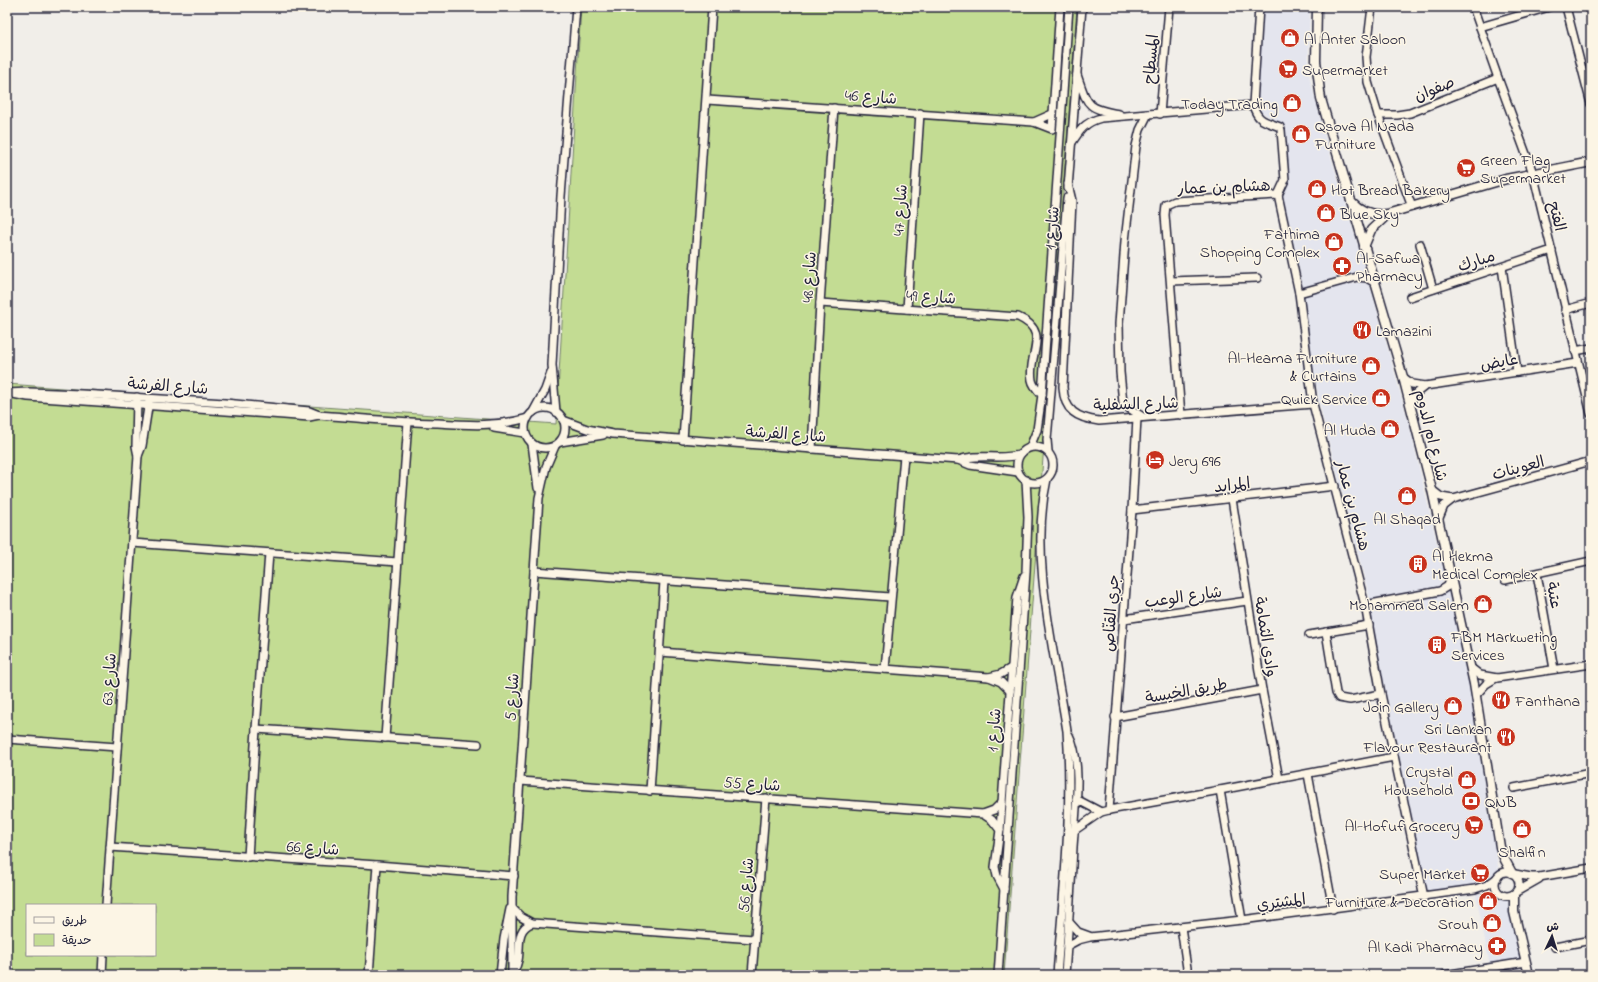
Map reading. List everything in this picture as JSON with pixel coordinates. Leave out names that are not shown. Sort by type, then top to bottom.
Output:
[{"type":"street","points":[[556,412],[552,365],[561,196],[576,7]]},
{"type":"street","points":[[683,440],[697,214],[707,100],[712,7]]},
{"type":"street","points":[[1052,114],[1060,7]]},
{"type":"street","name":"شارع 1","points":[[1030,447],[1037,430],[1042,396],[1069,7]]},
{"type":"street","name":"شارع 1","points":[[1048,451],[1047,440],[1082,7]]},
{"type":"street","name":"المسطاح","points":[[1160,114],[1169,7]]},
{"type":"street","points":[[1259,7],[1253,105],[1257,117],[1262,121],[1280,127],[1281,130],[1285,180],[1278,195]]},
{"type":"street","name":"شارع ام الدوم","points":[[1317,7],[1316,47],[1319,87],[1324,111],[1403,377],[1439,518],[1471,668],[1500,847],[1504,860],[1513,873]]},
{"type":"street","points":[[1372,7],[1366,57],[1368,82],[1378,115],[1412,207]]},
{"type":"street","name":"الفتح","points":[[1473,7],[1533,173],[1575,351],[1589,399],[1591,414]]},
{"type":"street","points":[[1480,27],[1549,7]]},
{"type":"street","points":[[1566,7],[1591,104]]},
{"type":"street","points":[[1076,74],[1088,102],[1094,108],[1127,115]]},
{"type":"street","name":"صفوان","points":[[1378,115],[1410,113],[1498,78]]},
{"type":"street","name":"شارع 46","points":[[707,100],[920,113],[1034,122],[1052,129],[1052,114],[1034,122]]},
{"type":"street","points":[[1071,144],[1084,126],[1101,118],[1253,105]]},
{"type":"street","name":"شارع 48","points":[[812,449],[820,303],[834,108]]},
{"type":"street","name":"شارع 47","points":[[907,309],[920,113]]},
{"type":"street","points":[[1140,417],[1123,403],[1120,372],[1119,324],[1125,241],[1136,146],[1140,130],[1148,114]]},
{"type":"street","points":[[1351,200],[1358,208],[1366,213],[1376,215],[1387,214],[1493,182],[1591,162]]},
{"type":"street","name":"شارع الشفلية","points":[[1068,184],[1072,201],[1063,396],[1066,405],[1072,412],[1082,418],[1099,421],[1313,404]]},
{"type":"street","name":"هشام بن عمار","points":[[1181,415],[1165,215],[1166,205],[1175,201],[1278,195],[1299,293],[1313,404],[1365,606],[1381,694],[1424,897]]},
{"type":"street","points":[[1364,248],[1371,230],[1387,214]]},
{"type":"street","points":[[1420,244],[1433,289]]},
{"type":"street","name":"مبارك","points":[[1410,297],[1552,250]]},
{"type":"street","points":[[1502,267],[1517,372]]},
{"type":"street","points":[[1299,293],[1357,277],[1367,278],[1375,283]]},
{"type":"street","points":[[1171,281],[1257,278]]},
{"type":"street","name":"شارع 49","points":[[820,303],[1013,316],[1023,319],[1035,330],[1036,339],[1032,366],[1032,381],[1042,396]]},
{"type":"street","points":[[1565,310],[1591,303]]},
{"type":"street","points":[[1575,351],[1591,348]]},
{"type":"street","name":"عايض","points":[[1403,377],[1412,384],[1425,386],[1578,363]]},
{"type":"street","points":[[530,415],[544,408],[556,412],[563,420],[565,431],[557,444],[543,448],[532,444],[525,433],[525,428],[530,415],[545,390],[552,365]]},
{"type":"street","points":[[1410,403],[1415,394],[1425,386]]},
{"type":"street","name":"شارع الفرشة","points":[[10,393],[51,393],[149,402],[233,403],[309,411],[319,415],[408,422],[476,425],[502,424],[530,415]]},
{"type":"street","name":"شارع 63","points":[[106,904],[138,456],[136,446],[137,401]]},
{"type":"street","name":"شارع 63","points":[[138,456],[142,446],[149,402]]},
{"type":"street","name":"جري القنّاص","points":[[1105,811],[1116,717],[1140,417]]},
{"type":"street","name":"شارع الفرشة","points":[[563,420],[587,429],[613,434],[958,460],[970,465],[1018,472]]},
{"type":"street","points":[[385,738],[408,422]]},
{"type":"street","name":"شارع الفرشة","points":[[476,425],[525,433]]},
{"type":"street","name":"شارع الفرشة","points":[[557,444],[586,436],[613,434]]},
{"type":"street","name":"شارع 5","points":[[512,897],[539,498],[538,478],[532,444]]},
{"type":"street","name":"شارع 5","points":[[539,498],[546,467],[557,444]]},
{"type":"street","points":[[1047,479],[1036,483],[1026,480],[1018,472],[1017,460],[1019,455],[1030,447],[1036,446],[1048,451],[1054,465],[1052,473],[1047,479],[1042,498],[1041,518],[1044,589],[1050,633],[1068,731],[1068,831],[1057,975]]},
{"type":"street","name":"شارع الفرشة","points":[[958,460],[968,457],[1001,458],[1019,455]]},
{"type":"street","points":[[885,669],[890,597],[904,456]]},
{"type":"street","name":"العوينات","points":[[1453,499],[1591,461]]},
{"type":"street","name":"شارع 1","points":[[998,975],[1026,572],[1028,517],[1026,480]]},
{"type":"street","name":"المرابد","points":[[1132,510],[1335,486]]},
{"type":"street","points":[[1432,490],[1441,497],[1453,499]]},
{"type":"street","name":"وادى الثمامة","points":[[1232,499],[1247,601],[1279,779]]},
{"type":"street","points":[[1439,518],[1444,506],[1453,499]]},
{"type":"street","points":[[132,543],[398,562]]},
{"type":"street","points":[[248,857],[269,553]]},
{"type":"street","name":"عتبة","points":[[1505,580],[1591,561]]},
{"type":"street","points":[[534,571],[890,597]]},
{"type":"street","name":"شارع 1","points":[[1005,889],[997,876],[995,867],[1000,830],[1017,597],[1020,584],[1026,572]]},
{"type":"street","name":"عتبة","points":[[1537,574],[1554,669]]},
{"type":"street","points":[[1365,606],[1440,590],[1448,586],[1452,576]]},
{"type":"street","points":[[650,790],[664,581]]},
{"type":"street","name":"شارع الوعب","points":[[1124,619],[1247,601]]},
{"type":"street","points":[[1309,635],[1369,625]]},
{"type":"street","points":[[1326,632],[1336,694],[1339,698],[1350,700],[1381,694]]},
{"type":"street","points":[[660,652],[989,677],[1001,682],[1010,691]]},
{"type":"street","points":[[1471,668],[1480,675],[1496,678],[1591,664]]},
{"type":"street","points":[[989,677],[1001,674],[1011,668]]},
{"type":"street","points":[[1476,695],[1486,684],[1496,678]]},
{"type":"street","name":"طريق الخيسة","points":[[1116,717],[1262,690]]},
{"type":"street","points":[[256,728],[478,744]]},
{"type":"street","points":[[1065,975],[1076,799],[1076,756],[1068,731]]},
{"type":"street","points":[[7,739],[117,747]]},
{"type":"street","points":[[1074,830],[1105,811],[1394,757]]},
{"type":"street","points":[[1514,788],[1591,773]]},
{"type":"street","points":[[1308,774],[1333,909]]},
{"type":"street","name":"شارع 55","points":[[520,781],[983,814]]},
{"type":"street","points":[[1220,790],[1242,920]]},
{"type":"street","name":"شارع 56","points":[[752,975],[766,798]]},
{"type":"street","points":[[1076,799],[1105,811]]},
{"type":"street","points":[[983,814],[994,810],[1002,802]]},
{"type":"street","points":[[983,814],[992,820],[1000,830]]},
{"type":"street","name":"شارع 66","points":[[110,848],[377,865],[514,876]]},
{"type":"street","points":[[369,975],[377,865]]},
{"type":"street","points":[[1547,876],[1532,882],[1516,893],[1507,897],[1498,892],[1495,885],[1496,878],[1502,873],[1513,873],[1531,877],[1547,876],[1591,868]]},
{"type":"street","points":[[1513,873],[1519,880],[1514,912],[1530,975]]},
{"type":"street","name":"المشتري","points":[[1067,946],[1090,936],[1333,909],[1475,889],[1487,885],[1496,878]]},
{"type":"street","name":"المشتري","points":[[1475,889],[1498,892]]},
{"type":"street","points":[[512,897],[513,973]]},
{"type":"street","points":[[500,975],[504,939],[512,897]]},
{"type":"street","points":[[513,908],[521,918],[532,923],[754,939]]},
{"type":"street","points":[[1069,922],[1078,932],[1090,936]]},
{"type":"street","points":[[513,973],[518,961],[520,935],[524,927],[532,923]]},
{"type":"street","points":[[1181,927],[1188,975]]},
{"type":"street","points":[[1555,947],[1591,940]]},
{"type":"street","points":[[102,975],[103,956]]},
{"type":"street","points":[[1444,975],[1526,962]]},
{"type":"shaded area","points":[[1258,7],[1310,7],[1308,71],[1327,144],[1366,272],[1303,287],[1282,191],[1290,180],[1281,124],[1258,110],[1254,99]]},
{"type":"shaded area","points":[[1361,282],[1370,285],[1410,428],[1445,578],[1439,586],[1370,599],[1323,419],[1310,354],[1304,295]]},
{"type":"shaded area","points":[[1449,591],[1469,680],[1488,809],[1499,871],[1487,881],[1460,889],[1426,892],[1369,608]]},
{"type":"shaded area","points":[[1489,893],[1507,898],[1521,960],[1490,966],[1476,894]]},
{"type":"shaded area","points":[[1521,969],[1523,975],[1490,975]]},
{"type":"green space","points":[[581,7],[1077,7],[1004,975],[7,975],[7,384],[556,424]]},
{"type":"place","name":"Al Anter Saloon","points":[[1290,38]]},
{"type":"place","name":"Supermarket","points":[[1288,69]]},
{"type":"place","name":"Today Trading","points":[[1292,103]]},
{"type":"place","name":"Qsova Al Nada Furniture","points":[[1301,134]]},
{"type":"place","name":"Green Flag Supermarket","points":[[1466,168]]},
{"type":"place","name":"Hot Bread Bakery","points":[[1317,189]]},
{"type":"place","name":"Blue Sky","points":[[1326,213]]},
{"type":"place","name":"Fathima Shopping Complex","points":[[1334,242]]},
{"type":"place","name":"Al-Safwa Pharmacy","points":[[1342,266]]},
{"type":"place","name":"Lamazini","points":[[1362,330]]},
{"type":"place","name":"Al-Heama Furniture & Curtains","points":[[1371,366]]},
{"type":"place","name":"Quick Service","points":[[1381,398]]},
{"type":"place","name":"Al Huda","points":[[1390,429]]},
{"type":"place","name":"Jery 696","points":[[1155,460]]},
{"type":"place","name":"Al Shaqad","points":[[1407,496]]},
{"type":"place","name":"Al Hekma Medical Complex","points":[[1418,564]]},
{"type":"place","name":"Mohammed Salem","points":[[1483,604]]},
{"type":"place","name":"FBM Markweting Services","points":[[1437,645]]},
{"type":"place","name":"Fanthana","points":[[1501,700]]},
{"type":"place","name":"Join Gallery","points":[[1453,706]]},
{"type":"place","name":"Sri Lankan Flavour Restaurant","points":[[1506,737]]},
{"type":"place","name":"Crystal Household","points":[[1467,780]]},
{"type":"place","name":"QNB","points":[[1471,801]]},
{"type":"place","name":"Al-Hofuf Grocery","points":[[1474,825]]},
{"type":"place","name":"Shalfin","points":[[1522,829]]},
{"type":"place","name":"Super Market","points":[[1480,873]]},
{"type":"place","name":"Furniture & Decoration","points":[[1488,901]]},
{"type":"place","name":"Srouh","points":[[1492,923]]},
{"type":"place","name":"Al Kadi Pharmacy","points":[[1497,946]]}]
